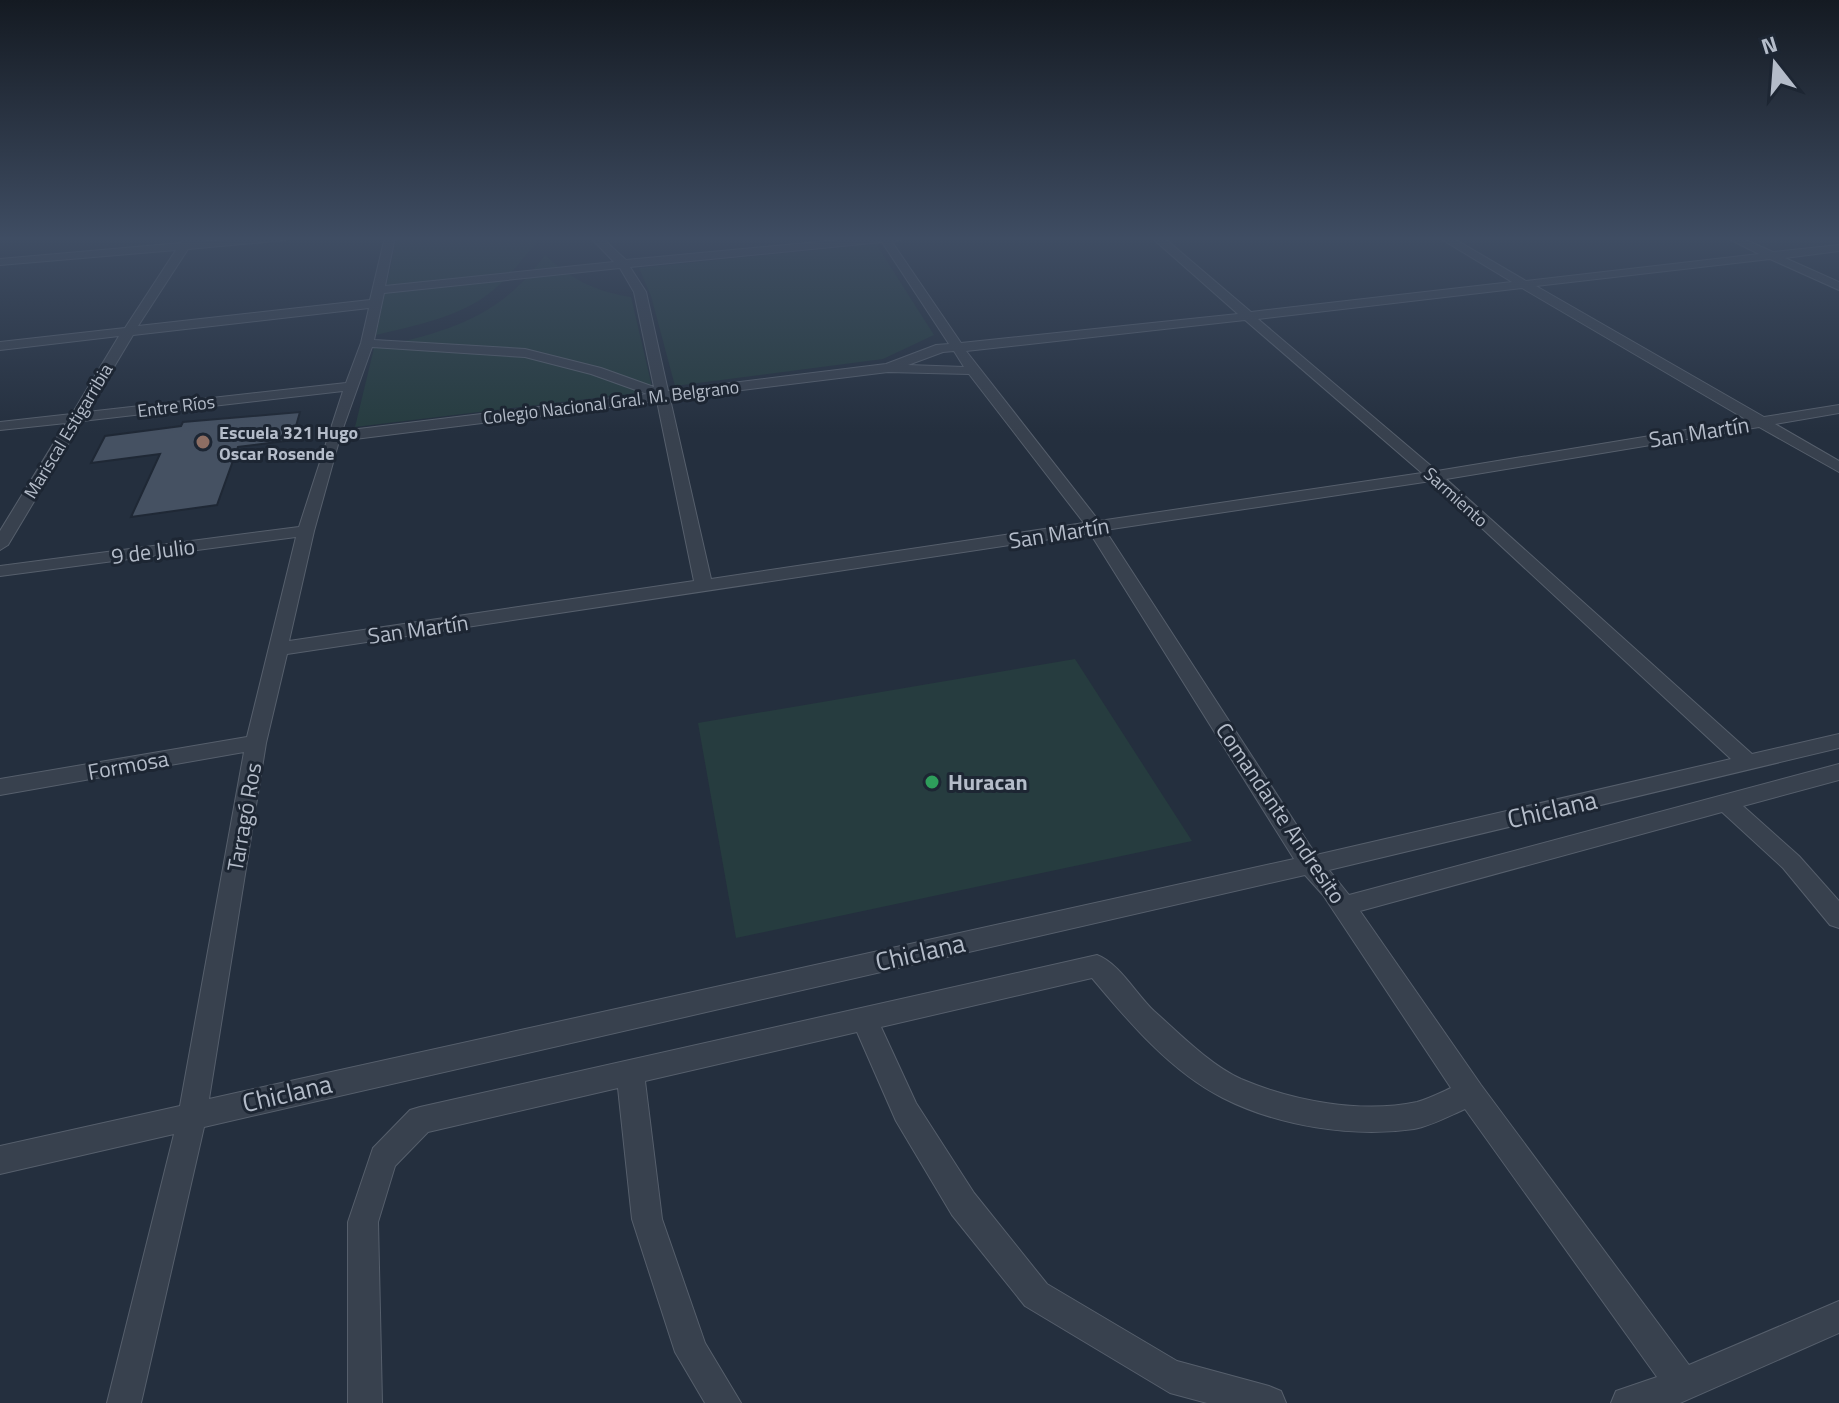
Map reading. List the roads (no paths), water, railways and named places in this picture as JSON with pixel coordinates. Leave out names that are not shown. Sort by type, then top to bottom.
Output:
[{"type":"street","name":"Mariscal Estigarribia","points":[[0,545],[148,302]]},
{"type":"street","points":[[0,346],[127,334],[341,302]]},
{"type":"street","name":"Tarragó Ros","points":[[124,1403],[193,1114],[256,743],[306,531],[333,437],[367,343],[377,302]]},
{"type":"street","points":[[643,302],[704,587]]},
{"type":"street","name":"Comandante Andresito","points":[[927,302],[972,369],[1095,527],[1310,865],[1343,906],[1471,1094],[1683,1385]]},
{"type":"street","name":"Sarmiento","points":[[1231,302],[1434,476],[1750,764]]},
{"type":"street","points":[[972,369],[988,356],[1001,353],[1248,317],[1374,302]]},
{"type":"street","points":[[1556,302],[1839,467]]},
{"type":"street","name":"Colegio Nacional Gral. M. Belgrano","points":[[888,368],[941,348],[1248,317]]},
{"type":"street","points":[[367,343],[525,353],[596,371],[665,396]]},
{"type":"street","name":"Colegio Nacional Gral. M. Belgrano","points":[[333,437],[888,368],[972,369]]},
{"type":"street","name":"Entre Ríos","points":[[0,426],[352,386]]},
{"type":"street","name":"San Martín","points":[[278,649],[1434,476],[1839,409]]},
{"type":"street","name":"9 de Julio","points":[[0,571],[306,531]]},
{"type":"street","name":"Chiclana","points":[[0,1160],[193,1114],[1310,865],[1839,741]]},
{"type":"street","name":"Formosa","points":[[0,787],[256,743]]},
{"type":"street","points":[[1343,906],[1839,772]]},
{"type":"street","points":[[1727,804],[1791,862],[1839,918]]},
{"type":"street","points":[[365,1403],[363,1222],[383,1158],[420,1120],[1097,966],[1133,1008],[1180,1052],[1231,1088],[1296,1110],[1359,1120],[1417,1115],[1471,1094]]},
{"type":"street","points":[[864,1019],[906,1112],[963,1204],[1036,1295],[1170,1376],[1269,1403]]},
{"type":"street","points":[[630,1073],[647,1219],[692,1352],[724,1403]]},
{"type":"street","points":[[1628,1403],[1683,1385],[1839,1317]]},
{"type":"place","name":"Escuela 321 Hugo Oscar Rosende","points":[[203,442]]},
{"type":"place","name":"Huracan","points":[[932,782]]}]
